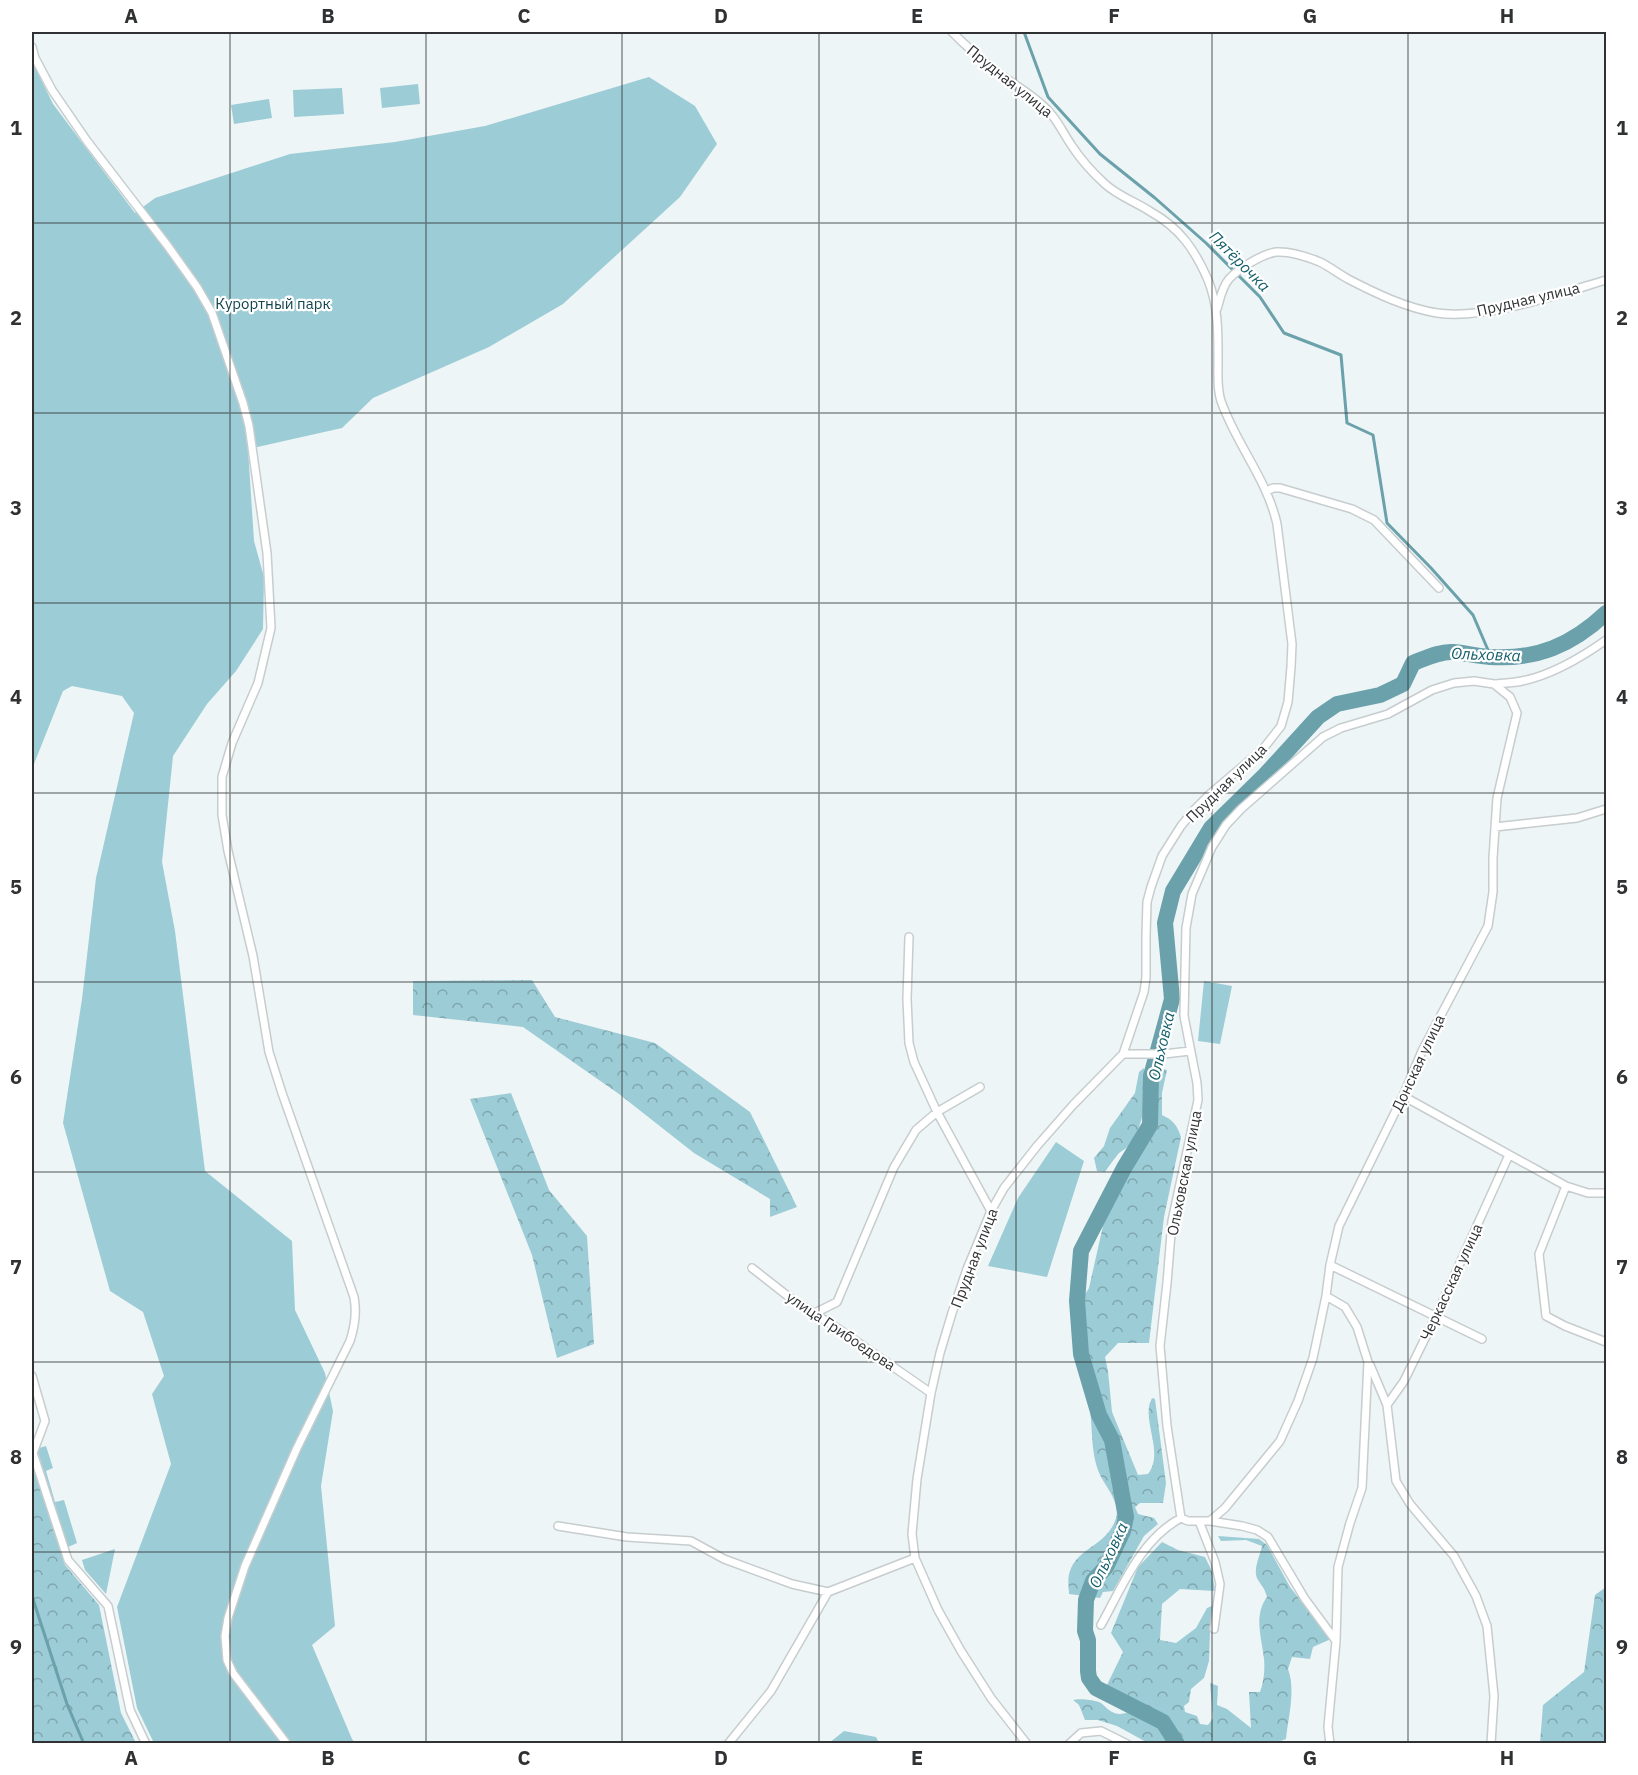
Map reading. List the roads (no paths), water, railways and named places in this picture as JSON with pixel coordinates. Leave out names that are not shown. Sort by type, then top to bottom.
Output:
[{"type":"street","name":"Прудная улица","points":[[952,32],[980,58],[1040,102],[1056,119],[1071,145],[1106,185],[1176,229],[1194,252],[1208,281],[1217,309],[1220,398],[1274,507],[1292,644],[1292,667],[1281,726],[1263,749],[1195,809],[1162,856],[1147,902],[1144,992],[1123,1054],[1073,1105],[1004,1188],[991,1211],[967,1269],[940,1353],[916,1479],[912,1534],[915,1558],[938,1610],[962,1651],[991,1698],[1027,1743]]},
{"type":"street","points":[[32,46],[35,58],[52,90],[108,170],[197,287],[212,314],[234,373],[251,438],[267,553],[271,628],[258,683],[232,743],[222,777],[222,815],[253,956],[269,1052],[357,1310],[350,1341],[297,1448],[245,1566],[228,1618],[225,1636],[227,1660],[233,1673],[287,1743]]},
{"type":"street","name":"Прудная улица","points":[[1217,309],[1229,279],[1260,257],[1276,252],[1322,263],[1347,279],[1402,304],[1439,313],[1459,314],[1509,307],[1606,280]]},
{"type":"street","points":[[1267,491],[1280,488],[1352,509],[1374,520],[1438,588]]},
{"type":"street","name":"Ольховская улица","points":[[1181,1518],[1167,1426],[1160,1346],[1172,1221],[1198,1100],[1197,1083],[1184,1016],[1186,928],[1192,894],[1212,848],[1226,825],[1241,809],[1323,737],[1341,728],[1388,714],[1432,690],[1454,683],[1474,681],[1494,684],[1523,681],[1552,671],[1593,650],[1606,640]]},
{"type":"street","name":"Донская улица","points":[[1210,1521],[1225,1508],[1280,1441],[1298,1401],[1313,1358],[1339,1226],[1403,1096],[1422,1051],[1488,926],[1493,892],[1497,798],[1517,713],[1510,697],[1494,684]]},
{"type":"street","points":[[1495,827],[1577,818],[1606,809]]},
{"type":"street","points":[[909,937],[907,999],[909,1043],[914,1062],[937,1112],[991,1211]]},
{"type":"street","points":[[1123,1054],[1164,1054],[1190,1051]]},
{"type":"street","points":[[815,1313],[837,1302],[894,1167],[916,1130],[937,1112],[980,1087]]},
{"type":"street","points":[[1403,1096],[1566,1186],[1588,1193],[1606,1193]]},
{"type":"street","name":"Черкасская улица","points":[[1388,1405],[1404,1381],[1436,1316],[1509,1155]]},
{"type":"street","points":[[1566,1186],[1539,1254],[1546,1316],[1606,1342]]},
{"type":"street","points":[[1330,1265],[1482,1339]]},
{"type":"street","name":"улица Грибоедова","points":[[752,1268],[789,1297],[931,1393]]},
{"type":"street","points":[[1326,1296],[1345,1307],[1357,1327],[1368,1362],[1388,1405],[1395,1481],[1410,1504],[1454,1556],[1476,1596],[1487,1626],[1494,1696],[1491,1743]]},
{"type":"street","points":[[1330,1743],[1328,1727],[1336,1641],[1338,1567],[1362,1488],[1368,1362]]},
{"type":"street","points":[[32,1376],[45,1421],[33,1453],[68,1560],[108,1606],[130,1710],[146,1743]]},
{"type":"street","points":[[1101,1625],[1140,1555],[1167,1526],[1181,1518],[1188,1521],[1210,1521],[1257,1530],[1268,1537],[1305,1599],[1336,1641]]},
{"type":"street","points":[[1198,1521],[1215,1562],[1220,1584],[1215,1629]]},
{"type":"street","points":[[558,1526],[627,1537],[691,1541],[724,1559],[792,1584],[828,1592],[915,1558]]},
{"type":"street","points":[[728,1743],[771,1691],[828,1592]]},
{"type":"street","points":[[1069,1743],[1082,1733],[1101,1731],[1126,1743]]},
{"type":"waterway","name":"Пятёрочка","points":[[1024,32],[1048,97],[1100,154],[1206,243],[1260,297],[1284,333],[1341,355],[1347,423],[1373,435],[1387,523],[1473,615],[1491,657]]},
{"type":"waterway","name":"Ольховка","points":[[1177,1744],[1163,1722],[1096,1688],[1089,1678],[1088,1640],[1085,1631],[1086,1600],[1093,1581],[1106,1567],[1123,1531],[1126,1517],[1112,1440],[1099,1415],[1081,1354],[1077,1301],[1081,1251],[1124,1168],[1150,1125],[1151,1076],[1172,999],[1165,923],[1173,891],[1211,828],[1265,775],[1318,717],[1337,704],[1380,695],[1403,684],[1413,663],[1438,654],[1453,652],[1485,657],[1507,657],[1523,656],[1553,648],[1580,634],[1606,613]]},
{"type":"waterway","points":[[32,1596],[67,1704],[84,1744]]},
{"type":"park label","name":"Курортный парк","points":[[273,303]]}]
